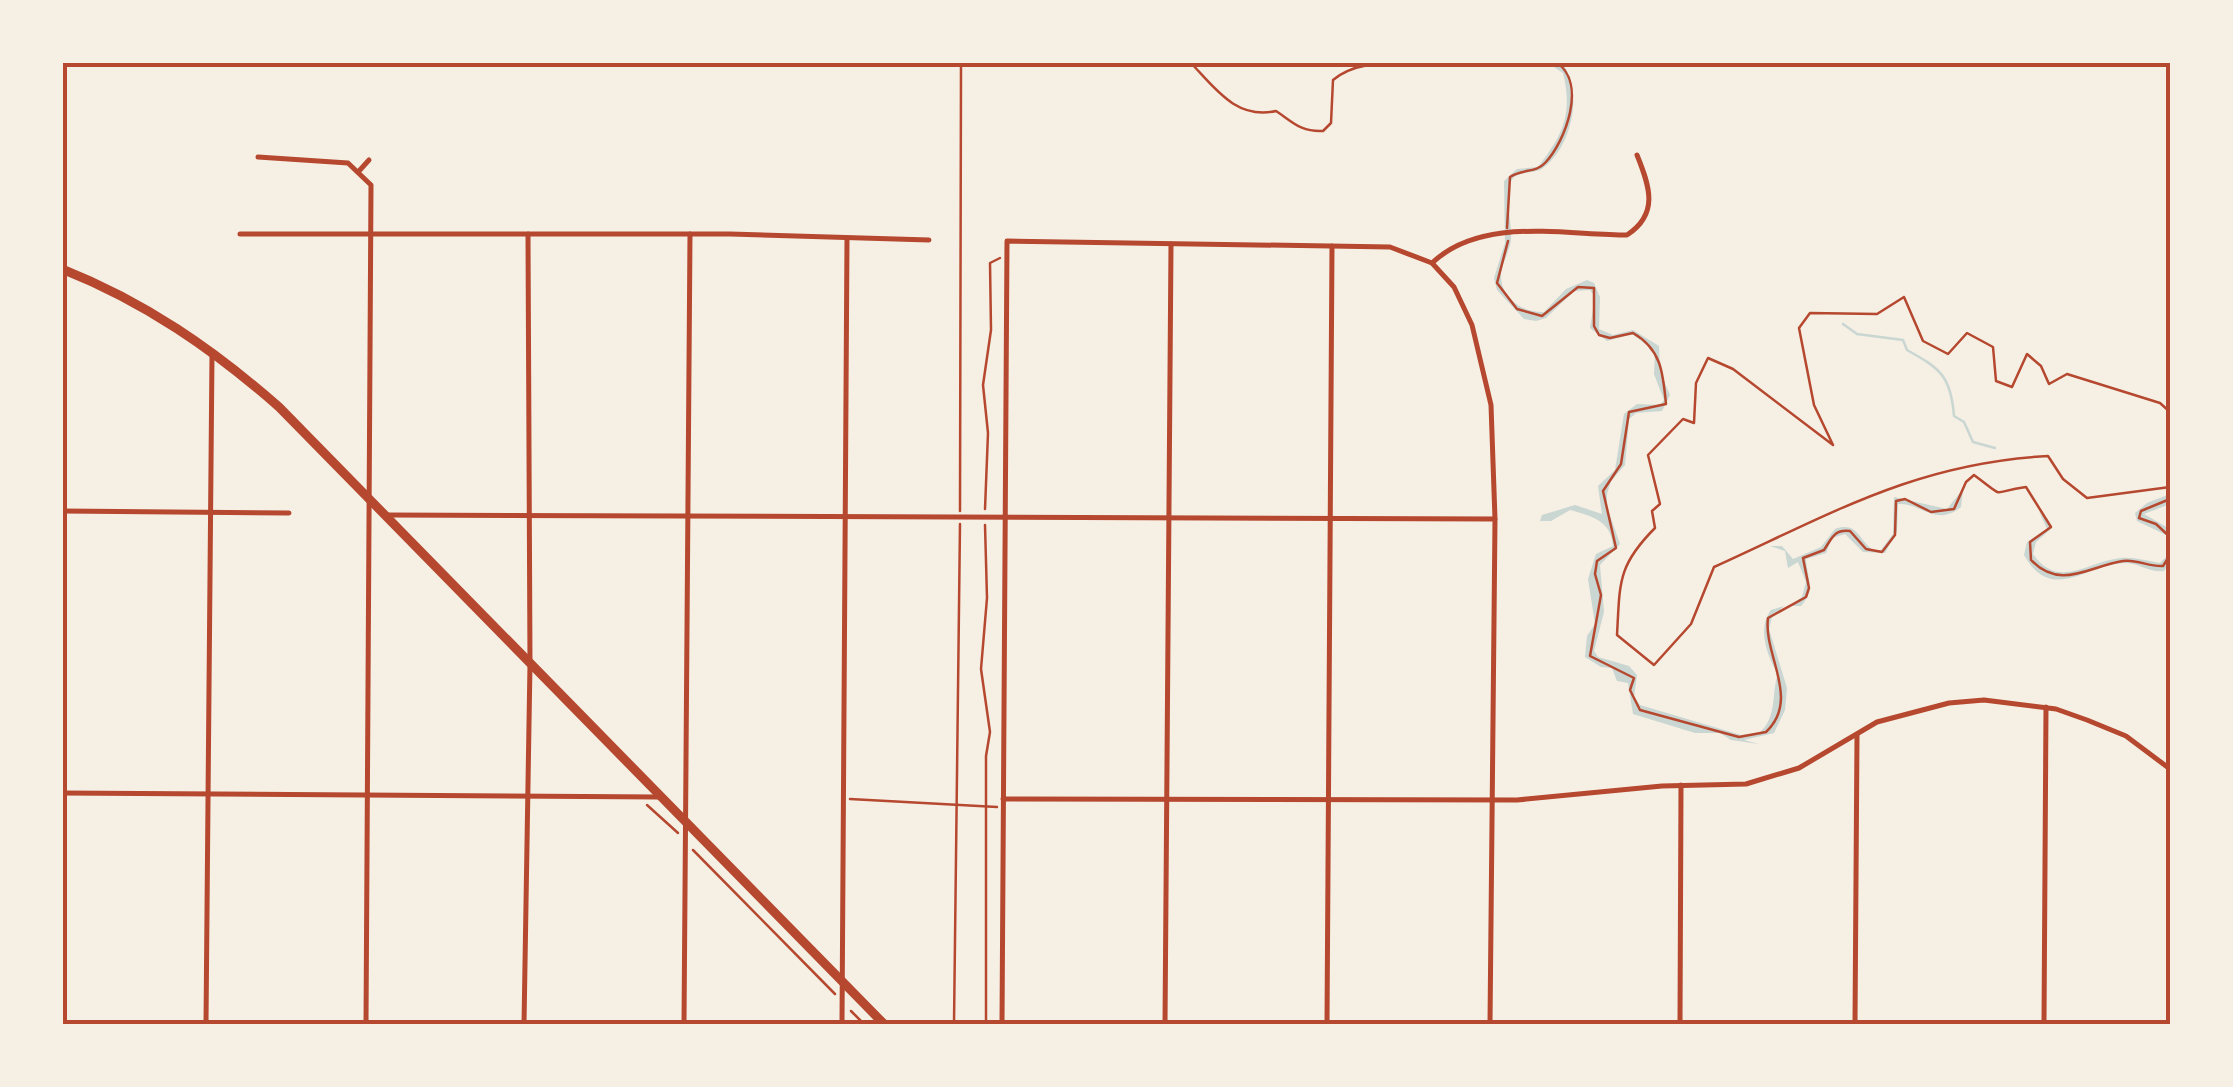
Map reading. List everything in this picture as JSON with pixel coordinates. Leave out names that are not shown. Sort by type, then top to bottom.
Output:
[{"type":"main road","points":[[62,268],[130,299],[213,351],[279,407],[884,1024]]},
{"type":"street","points":[[1432,263],[1447,249],[1477,234],[1627,236],[1644,224],[1651,200],[1637,155]]},
{"type":"street","points":[[258,157],[334,160],[359,170],[370,185],[366,1024]]},
{"type":"street","points":[[359,170],[369,160]]},
{"type":"street","points":[[240,234],[690,234],[929,240]]},
{"type":"street","points":[[524,1024],[530,664],[528,234]]},
{"type":"street","points":[[684,1024],[690,234]]},
{"type":"street","points":[[842,1024],[847,238]]},
{"type":"street","points":[[1002,1024],[1006,241],[1402,249],[1432,263],[1454,287],[1472,324],[1488,379],[1494,520],[1490,1024]]},
{"type":"street","points":[[1165,1024],[1171,244]]},
{"type":"street","points":[[1327,1024],[1332,246]]},
{"type":"street","points":[[206,1024],[209,361],[213,351]]},
{"type":"street","points":[[62,511],[290,513]]},
{"type":"street","points":[[385,515],[1494,520]]},
{"type":"street","points":[[1003,800],[1492,800],[1769,780],[1878,722],[1949,702],[1984,700],[2046,707],[2126,736],[2170,769]]},
{"type":"street","points":[[2044,1024],[2046,707]]},
{"type":"street","points":[[1855,1024],[1857,735]]},
{"type":"street","points":[[1680,1024],[1682,785]]},
{"type":"street","points":[[62,793],[661,797]]},
{"type":"path","points":[[960,509],[961,62]]},
{"type":"path","points":[[1190,62],[1213,91],[1230,103],[1260,113],[1276,110],[1290,124],[1308,132],[1323,132],[1331,123],[1332,80],[1340,74],[1368,63],[1433,62]]},
{"type":"path","points":[[1556,62],[1568,80],[1571,100],[1564,137],[1536,170],[1510,177],[1508,240],[1497,283],[1517,309],[1530,316],[1542,316],[1578,287],[1594,288],[1594,326],[1599,335],[1610,338],[1633,333],[1653,345],[1659,355],[1666,404],[1628,412],[1620,464],[1603,491],[1616,548],[1596,561],[1594,574],[1601,595],[1590,656],[1634,678],[1630,690],[1640,710],[1739,737],[1766,732],[1780,706],[1777,660],[1766,631],[1768,618],[1806,597],[1809,588],[1803,558],[1824,550],[1831,536],[1844,530],[1866,550],[1882,552],[1894,535],[1896,500],[1944,512],[1954,509],[1966,482],[1974,476],[1991,492],[2003,496],[2026,487],[2050,528],[2030,542],[2028,551],[2039,568],[2049,572],[2076,576],[2134,560],[2164,566],[2170,554]]},
{"type":"path","points":[[985,510],[988,433],[983,385],[991,330],[990,267],[992,260],[1007,257]]},
{"type":"path","points":[[2170,412],[2160,404],[2067,374],[2049,384],[2041,366],[2027,354],[2012,388],[1996,381],[1993,347],[1967,333],[1948,354],[1924,341],[1904,297],[1877,314],[1810,313],[1799,328],[1814,405],[1833,444],[1733,369],[1708,358],[1696,382],[1694,422],[1683,419],[1648,454],[1660,504],[1652,511],[1655,528],[1629,554],[1620,586],[1617,635],[1654,665],[1691,624],[1714,567],[1894,485],[1938,470],[2048,456],[2063,478],[2087,498],[2170,487]]},
{"type":"path","points":[[2170,498],[2141,511],[2139,518],[2170,536]]},
{"type":"path","points":[[954,1024],[960,524]]},
{"type":"path","points":[[985,524],[987,598],[981,670],[990,727],[986,1024]]},
{"type":"path","points":[[638,797],[864,1024]]},
{"type":"path","points":[[842,798],[1003,808]]},
{"type":"shaded area","points":[[1548,63],[1562,63],[1569,75],[1572,118],[1553,159],[1539,170],[1512,179],[1508,197],[1511,239],[1501,271],[1502,284],[1515,303],[1544,312],[1566,289],[1587,280],[1594,283],[1600,297],[1599,329],[1613,335],[1633,330],[1659,346],[1660,372],[1670,395],[1662,411],[1636,413],[1629,419],[1625,465],[1611,481],[1607,494],[1607,507],[1620,544],[1600,565],[1604,612],[1594,651],[1598,657],[1629,666],[1637,675],[1634,697],[1640,705],[1741,735],[1759,733],[1772,712],[1778,674],[1767,651],[1765,625],[1771,610],[1784,606],[1772,617],[1769,629],[1787,688],[1785,710],[1774,733],[1744,740],[1759,744],[1731,740],[1720,733],[1695,733],[1633,714],[1628,683],[1617,681],[1612,668],[1601,667],[1585,657],[1587,636],[1595,624],[1588,579],[1596,554],[1613,546],[1608,530],[1599,520],[1570,510],[1551,521],[1540,521],[1542,515],[1575,505],[1602,514],[1598,486],[1615,470],[1624,414],[1637,404],[1660,405],[1664,400],[1654,374],[1655,351],[1632,334],[1607,341],[1590,328],[1595,297],[1590,290],[1574,291],[1546,318],[1536,321],[1524,319],[1497,290],[1494,278],[1505,243],[1504,181],[1517,169],[1538,167],[1564,123],[1567,100],[1563,73]]},
{"type":"shaded area","points":[[1963,489],[1961,507],[1952,513],[1936,515],[1898,504],[1897,531],[1885,553],[1863,552],[1845,534],[1832,538],[1826,553],[1806,559],[1808,594],[1801,606],[1789,606],[1802,597],[1806,582],[1798,562],[1788,568],[1785,551],[1770,546],[1782,546],[1793,559],[1821,547],[1835,529],[1848,527],[1873,550],[1881,550],[1893,534],[1894,497],[1947,509]]},
{"type":"shaded area","points":[[2170,494],[2170,504],[2144,514],[2170,529],[2170,562],[2164,571],[2125,563],[2059,580],[2035,570],[2024,555],[2027,542],[2047,529],[2039,511],[2052,528],[2036,542],[2033,554],[2053,571],[2074,571],[2121,558],[2160,563],[2168,555],[2166,535],[2137,521],[2135,513],[2147,503]]},
{"type":"waterway","points":[[1843,324],[1857,334],[1903,340],[1907,350],[1941,374],[1950,391],[1954,416],[1964,422],[1973,442],[1995,448]]}]
